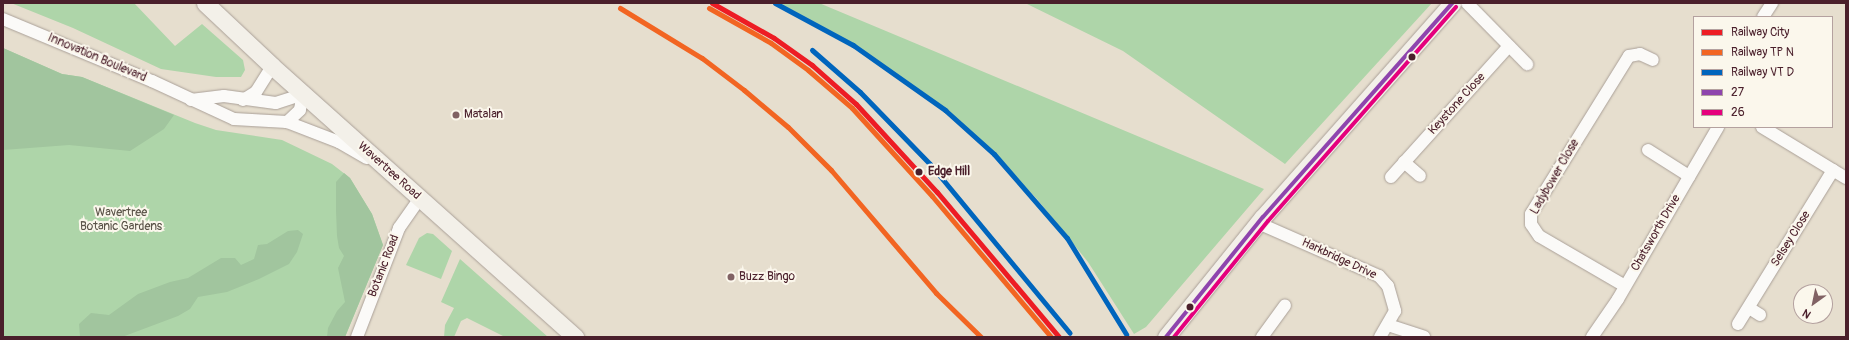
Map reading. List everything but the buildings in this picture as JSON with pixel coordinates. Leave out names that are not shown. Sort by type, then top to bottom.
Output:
[{"type":"main road","name":"Wavertree Road","points":[[205,3],[272,66],[419,199],[575,337]]},
{"type":"main road","points":[[1166,337],[1261,220],[1452,3]]},
{"type":"street","points":[[1467,3],[1527,64]]},
{"type":"street","points":[[1764,16],[1772,3]]},
{"type":"street","name":"Innovation Boulevard","points":[[3,19],[152,81],[189,100],[234,119],[287,122],[339,142],[385,168]]},
{"type":"street","name":"Keystone Close","points":[[1390,177],[1509,46]]},
{"type":"street","name":"Ladybower Close","points":[[1625,286],[1539,236],[1531,224],[1531,214],[1629,56],[1640,54],[1653,60]]},
{"type":"street","points":[[243,100],[256,92],[272,66]]},
{"type":"street","points":[[189,100],[224,96],[243,100],[276,103],[303,94],[300,110],[287,122]]},
{"type":"street","name":"Chatsworth Drive","points":[[1592,337],[1618,299],[1717,128]]},
{"type":"street","points":[[1764,128],[1846,178]]},
{"type":"street","points":[[1648,150],[1689,176]]},
{"type":"street","points":[[1404,162],[1420,176]]},
{"type":"street","name":"Selsey Close","points":[[1738,324],[1833,170]]},
{"type":"street","name":"Botanic Road","points":[[357,337],[398,228],[419,199]]},
{"type":"street","name":"Harkbridge Drive","points":[[1261,220],[1379,276],[1388,286],[1393,297],[1395,311],[1380,337]]},
{"type":"street","points":[[1262,337],[1285,305]]},
{"type":"street","points":[[1749,308],[1760,315]]},
{"type":"street","points":[[1388,325],[1424,337]]},
{"type":"green space","points":[[11,3],[134,3],[175,46],[202,24],[243,60],[245,70],[241,77],[216,77],[161,69],[73,28]]},
{"type":"green space","points":[[777,3],[819,3],[1264,189],[1146,327],[1134,334],[1088,262],[1037,199],[990,150],[948,111],[855,46]]},
{"type":"green space","points":[[1025,3],[1432,3],[1285,164],[1123,51]]},
{"type":"green space","name":"Wavertree Botanic Gardens","points":[[3,48],[62,74],[82,77],[195,123],[216,130],[282,140],[332,164],[350,178],[372,214],[383,245],[345,337],[3,337]]},
{"type":"green space","points":[[3,48],[62,74],[82,77],[174,115],[164,129],[130,151],[69,145],[3,150]]},
{"type":"green space","points":[[344,173],[350,178],[372,214],[383,245],[345,337],[327,337],[328,328],[337,311],[345,302],[338,268],[344,256],[339,248],[336,211],[336,182]]},
{"type":"green space","points":[[298,230],[303,234],[297,252],[289,264],[259,279],[227,292],[198,297],[190,309],[178,316],[122,337],[80,337],[79,324],[91,313],[109,315],[138,294],[170,282],[188,278],[221,258],[235,258],[241,265],[254,259],[258,245],[267,244],[288,231]]},
{"type":"green space","points":[[427,233],[433,234],[452,251],[441,279],[406,265],[419,238]]},
{"type":"green space","points":[[460,259],[548,337],[505,337],[467,318],[461,321],[454,337],[444,337],[445,325],[454,308],[441,302]]},
{"type":"rail line","name":"City","points":[[712,3],[774,38],[812,65],[856,104],[937,192],[1059,337]]},
{"type":"transit line","points":[[775,3],[853,45],[945,110],[994,154],[1067,238],[1126,334]]},
{"type":"transit line","name":"27","points":[[1166,337],[1263,217],[1452,3]]},
{"type":"transit line","name":"26","points":[[1174,337],[1268,221],[1456,7]]},
{"type":"transit line","points":[[620,8],[702,58],[744,90],[788,127],[831,170],[936,293],[981,337]]},
{"type":"transit line","points":[[709,8],[771,43],[808,70],[852,108],[932,196],[1051,337]]},
{"type":"transit line","points":[[812,50],[860,92],[930,164],[1070,333]]},
{"type":"place","name":"Matalan","points":[[456,115]]},
{"type":"place","name":"Edge Hill","points":[[919,172]]},
{"type":"place","name":"Buzz Bingo","points":[[731,277]]}]
